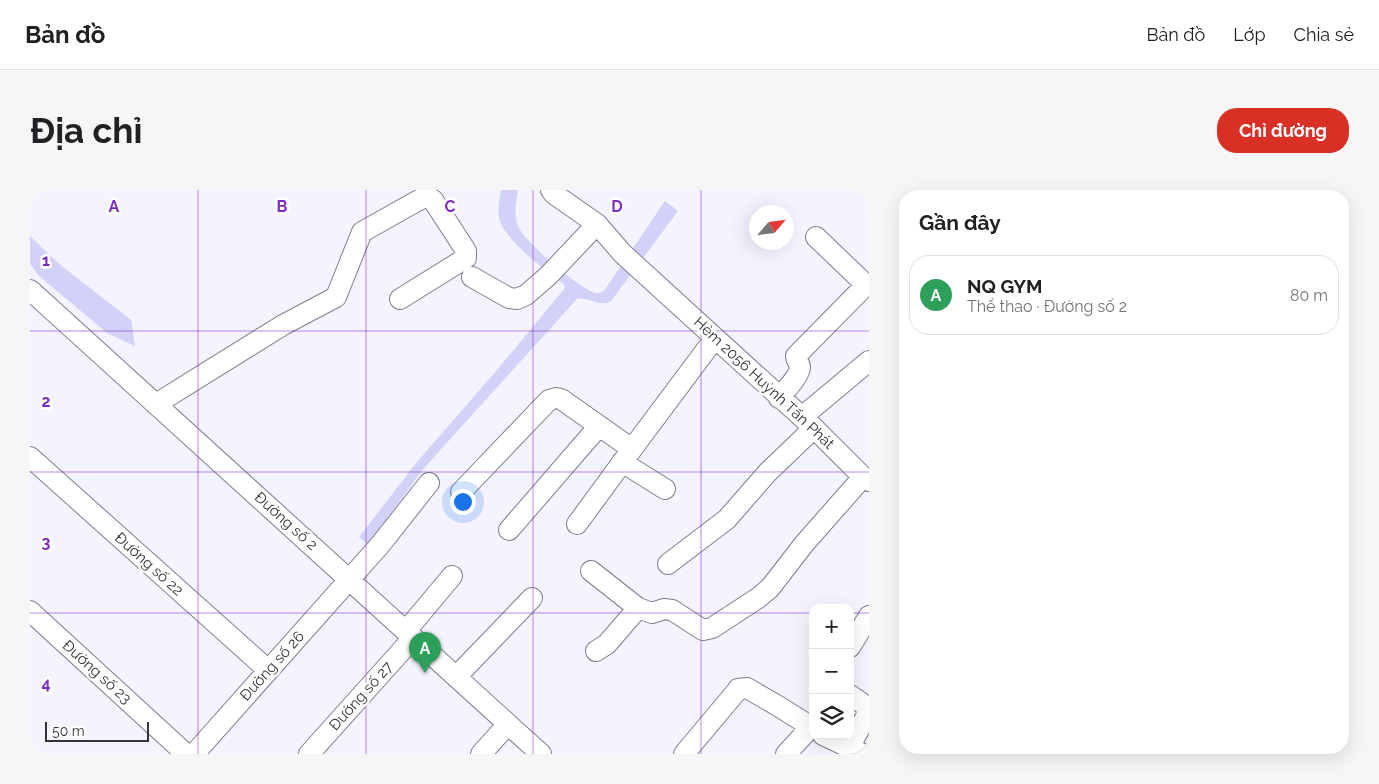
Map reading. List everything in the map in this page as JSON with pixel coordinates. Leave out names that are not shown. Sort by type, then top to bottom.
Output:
[{"type":"street","name":"Hẻm 2056 Huỳnh Tấn Phát","points":[[551,190],[597,224],[622,253],[643,270],[866,479]]},
{"type":"street","points":[[156,404],[283,325],[336,297],[362,232],[426,196],[433,200],[466,251],[466,258],[400,299]]},
{"type":"street","points":[[472,277],[509,298],[517,299],[526,295],[554,270],[597,224]]},
{"type":"street","points":[[779,398],[800,373],[796,356],[865,286],[816,237]]},
{"type":"street","name":"Đường số 2","points":[[30,290],[156,404],[356,572],[456,677],[541,754]]},
{"type":"street","points":[[577,524],[716,338]]},
{"type":"street","points":[[668,564],[727,519],[808,423],[869,361]]},
{"type":"street","points":[[461,492],[552,398],[561,399],[599,426],[627,455],[665,489]]},
{"type":"street","points":[[509,530],[599,426]]},
{"type":"street","name":"Đường số 22","points":[[30,458],[268,670]]},
{"type":"street","points":[[591,571],[638,608],[652,613],[668,608],[703,630],[712,628],[770,588],[804,544],[866,479]]},
{"type":"street","name":"Đường số 26","points":[[194,754],[380,545],[429,483]]},
{"type":"street","name":"Đường số 27","points":[[309,754],[412,629],[435,596],[452,576]]},
{"type":"street","points":[[456,677],[532,598]]},
{"type":"street","points":[[596,651],[607,644],[638,608]]},
{"type":"street","name":"Đường số 23","points":[[30,611],[186,754]]},
{"type":"street","points":[[854,640],[869,616]]},
{"type":"street","points":[[684,754],[736,692],[742,688],[747,688],[809,726]]},
{"type":"street","points":[[833,739],[856,751],[869,710],[854,698]]},
{"type":"street","points":[[481,754],[508,724]]},
{"type":"street","points":[[786,754],[809,736]]},
{"type":"water","points":[[501,190],[518,190],[516,219],[523,235],[567,275],[596,293],[601,293],[606,288],[665,201],[678,211],[611,301],[598,303],[586,299],[577,299],[424,468],[368,545],[359,537],[417,462],[565,288],[564,284],[526,254],[502,226],[498,210]]},
{"type":"water","points":[[30,236],[58,263],[131,320],[135,346],[107,333],[39,276],[30,264]]},
{"type":"place","name":"NQ GYM","points":[[425,673]]}]
